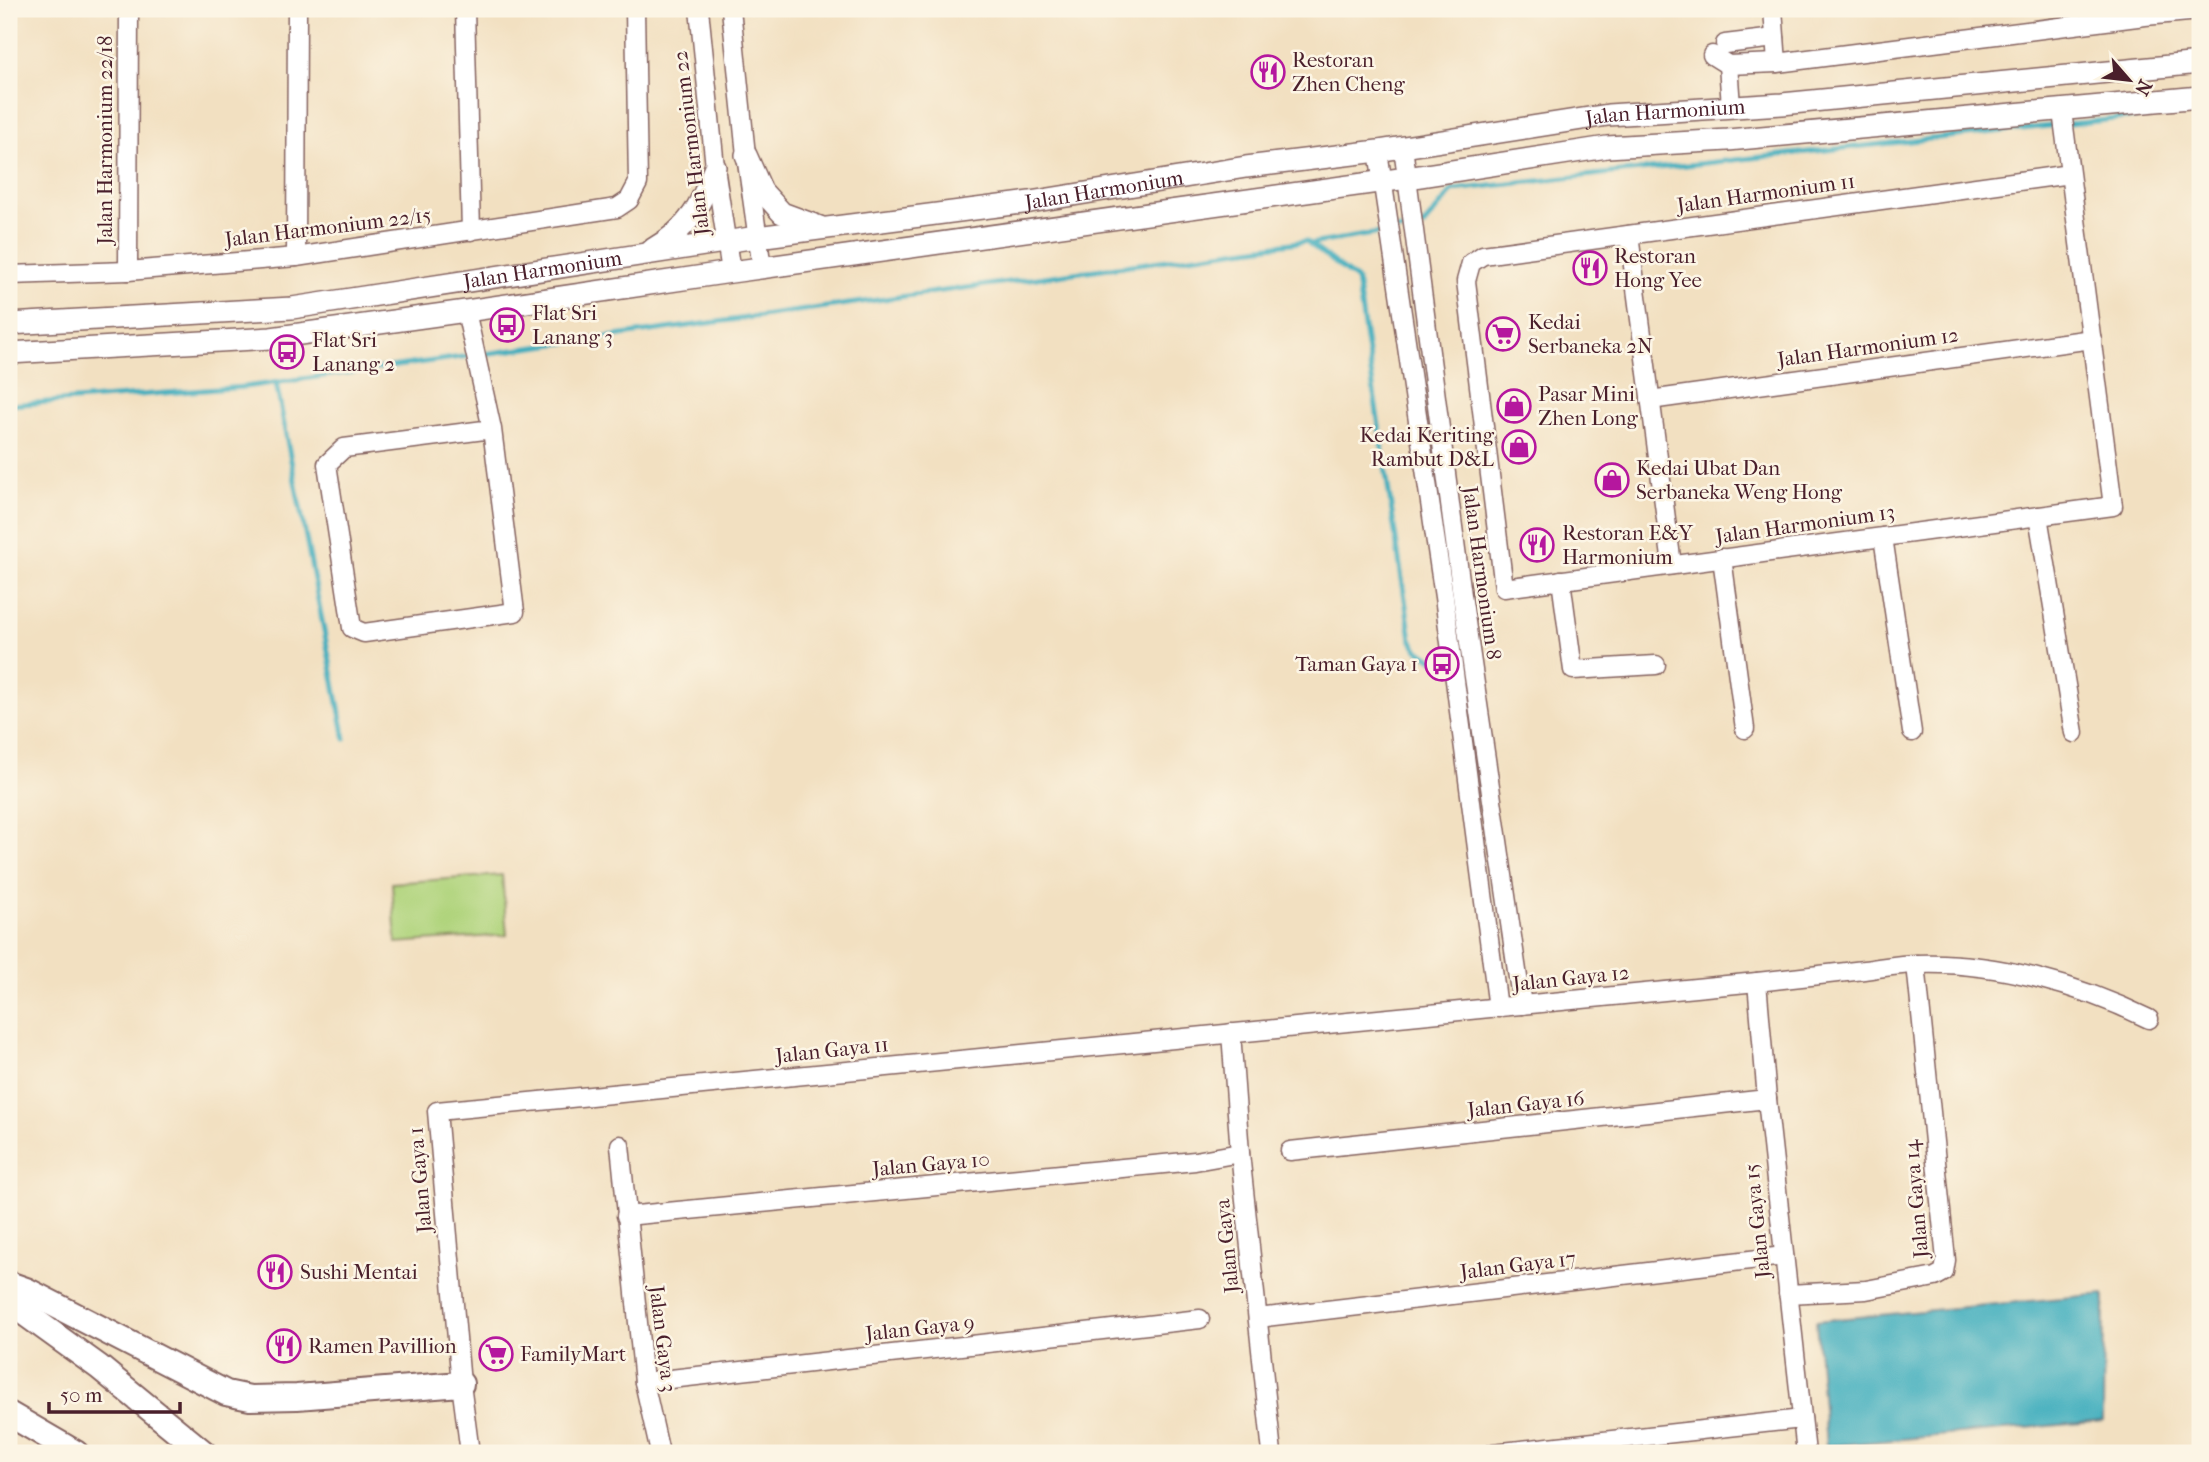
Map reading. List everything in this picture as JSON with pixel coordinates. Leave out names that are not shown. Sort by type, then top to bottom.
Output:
[{"type":"highway","points":[[9,1284],[26,1290],[226,1393],[250,1398],[297,1397],[461,1384]]},
{"type":"highway","points":[[9,1302],[99,1367],[204,1453]]},
{"type":"highway","points":[[9,1414],[76,1453]]},
{"type":"main road","name":"Jalan Harmonium","points":[[9,324],[292,308],[757,237],[1030,202],[1246,167],[1378,151],[1608,115],[1782,104],[2200,63]]},
{"type":"main road","name":"Jalan Harmonium","points":[[9,353],[271,338],[1407,178],[1607,147],[1728,140],[2200,97]]},
{"type":"main road","points":[[746,155],[762,191],[782,213],[824,228]]},
{"type":"main road","points":[[645,254],[674,237],[690,220],[703,198],[715,167]]},
{"type":"street","name":"Jalan Harmonium 22/18","points":[[128,271],[129,9]]},
{"type":"street","points":[[296,257],[297,9]]},
{"type":"street","points":[[466,9],[471,230]]},
{"type":"street","name":"Jalan Harmonium 22/15","points":[[9,275],[128,271],[296,257],[617,208],[629,200],[638,183],[635,9]]},
{"type":"street","name":"Jalan Harmonium 22","points":[[699,9],[715,167],[731,272]]},
{"type":"street","points":[[731,9],[746,155],[762,268]]},
{"type":"street","points":[[1773,9],[1777,63]]},
{"type":"street","points":[[1728,65],[1777,63],[2145,13],[2200,11]]},
{"type":"street","points":[[1731,106],[1728,65],[1719,50],[1775,37]]},
{"type":"street","points":[[2062,111],[2092,339]]},
{"type":"street","name":"Jalan Harmonium 8","points":[[1403,147],[1462,595],[1522,1005]]},
{"type":"street","name":"Jalan Harmonium 8","points":[[1378,151],[1446,611],[1498,1008]]},
{"type":"street","name":"Jalan Harmonium 11","points":[[1504,588],[1466,281],[1471,263],[1483,255],[2070,174]]},
{"type":"street","points":[[1629,235],[1672,565]]},
{"type":"street","points":[[466,312],[492,429],[515,612],[364,633],[352,628],[327,464],[344,448],[492,429]]},
{"type":"street","name":"Jalan Harmonium 12","points":[[1650,400],[2092,339]]},
{"type":"street","name":"Jalan Harmonium 13","points":[[1504,588],[2113,506],[2092,339]]},
{"type":"street","points":[[2038,516],[2074,733]]},
{"type":"street","points":[[1883,537],[1912,732]]},
{"type":"street","points":[[1722,558],[1745,729]]},
{"type":"street","points":[[1561,580],[1573,670],[1656,665]]},
{"type":"street","name":"Jalan Gaya 12","points":[[1231,1033],[1916,964],[1962,964],[1998,968],[2069,988],[2149,1019]]},
{"type":"street","name":"Jalan Gaya 14","points":[[1788,1294],[1866,1290],[1935,1277],[1944,1272],[1946,1260],[1916,964]]},
{"type":"street","name":"Jalan Gaya 15","points":[[1757,982],[1767,1099],[1806,1453]]},
{"type":"street","name":"Jalan Gaya 11","points":[[436,1111],[1231,1033]]},
{"type":"street","name":"Jalan Gaya","points":[[1231,1033],[1240,1153],[1272,1453]]},
{"type":"street","name":"Jalan Gaya 16","points":[[1290,1151],[1767,1099]]},
{"type":"street","name":"Jalan Gaya 1","points":[[436,1111],[461,1384],[470,1453]]},
{"type":"street","name":"Jalan Gaya 3","points":[[620,1145],[644,1382],[660,1453]]},
{"type":"street","name":"Jalan Gaya 10","points":[[626,1216],[1195,1161],[1240,1153]]},
{"type":"street","name":"Jalan Gaya 17","points":[[1258,1318],[1784,1256]]},
{"type":"street","name":"Jalan Gaya 9","points":[[644,1382],[1200,1319]]},
{"type":"street","points":[[1493,1453],[1644,1445],[1802,1419]]},
{"type":"green space","points":[[502,875],[507,935],[396,943],[392,883]]},
{"type":"water","points":[[2104,1294],[2103,1421],[1826,1446],[1816,1321]]},
{"type":"waterway","points":[[1310,244],[1423,226],[1453,190],[2200,110]]},
{"type":"waterway","points":[[9,405],[244,387],[1306,241],[1357,280],[1411,639],[1417,649],[1435,661]]},
{"type":"waterway","points":[[276,383],[345,739]]},
{"type":"place","name":"Restoran Zhen Cheng","points":[[1268,72]]},
{"type":"place","name":"Restoran Hong Yee","points":[[1590,268]]},
{"type":"place","name":"Flat Sri Lanang 3","points":[[507,325]]},
{"type":"place","name":"Kedai Serbaneka 2N","points":[[1503,334]]},
{"type":"place","name":"Flat Sri Lanang 2","points":[[287,352]]},
{"type":"place","name":"Pasar Mini Zhen Long","points":[[1514,406]]},
{"type":"place","name":"Kedai Keriting Rambut D&L","points":[[1519,447]]},
{"type":"place","name":"Kedai Ubat Dan Serbaneka Weng Hong","points":[[1612,480]]},
{"type":"place","name":"Restoran E&Y Harmonium","points":[[1537,545]]},
{"type":"place","name":"Taman Gaya 1","points":[[1442,664]]},
{"type":"place","name":"Sushi Mentai","points":[[275,1272]]},
{"type":"place","name":"Ramen Pavillion","points":[[284,1346]]},
{"type":"place","name":"FamilyMart","points":[[496,1354]]}]
